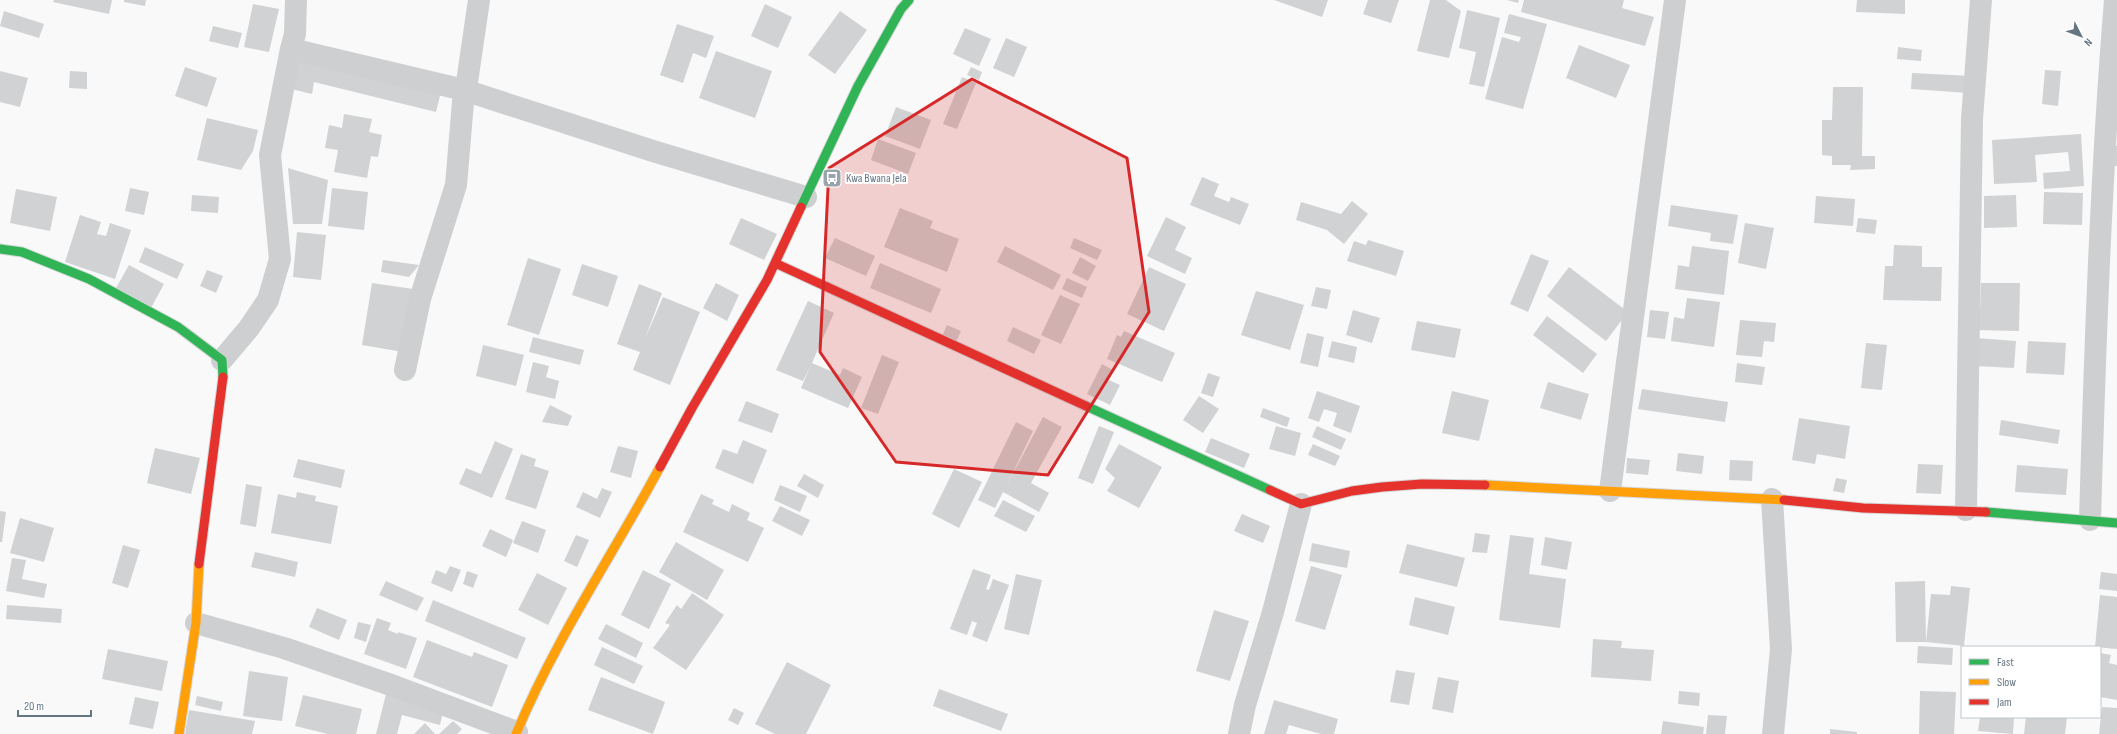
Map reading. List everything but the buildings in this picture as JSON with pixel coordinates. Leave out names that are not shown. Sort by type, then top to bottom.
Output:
[{"type":"street","points":[[179,734],[196,623],[199,558],[222,392],[222,360],[249,328],[268,300],[280,259],[270,155],[290,49],[295,34],[296,0]]},
{"type":"street","points":[[405,370],[420,299],[456,185],[464,90],[466,89],[479,0]]},
{"type":"street","points":[[196,623],[284,648],[394,686],[516,733],[534,691],[552,656],[775,263],[858,86],[901,9],[909,0]]},
{"type":"street","points":[[1610,491],[1675,0]]},
{"type":"street","points":[[1966,510],[1972,119],[1981,0]]},
{"type":"street","points":[[2090,520],[2094,367],[2115,0]]},
{"type":"street","points":[[290,49],[464,90],[653,151],[806,197]]},
{"type":"street","points":[[0,249],[22,252],[89,279],[178,327],[222,360]]},
{"type":"street","points":[[775,263],[1301,504],[1352,491],[1422,484],[1473,484],[1772,499],[1863,508],[1966,510],[2117,523]]},
{"type":"street","points":[[1772,499],[1781,650],[1773,734]]},
{"type":"street","points":[[1239,734],[1245,705],[1273,612],[1301,504]]},
{"type":"highlighted area","points":[[972,79],[1127,158],[1149,312],[1048,475],[896,462],[820,352],[829,168]]},
{"type":"traffic: fast","points":[[801,207],[858,86],[901,9],[909,0]]},
{"type":"traffic: fast","points":[[0,249],[22,252],[89,279],[178,327],[222,360],[223,377]]},
{"type":"traffic: fast","points":[[1086,406],[1270,490]]},
{"type":"traffic: fast","points":[[1986,512],[2117,523]]},
{"type":"traffic: slow","points":[[516,734],[548,665],[660,467]]},
{"type":"traffic: slow","points":[[1485,485],[1784,500]]},
{"type":"traffic: slow","points":[[179,734],[196,623],[199,564]]},
{"type":"traffic: jam","points":[[660,467],[692,408],[767,280],[801,207]]},
{"type":"traffic: jam","points":[[775,263],[1086,406]]},
{"type":"traffic: jam","points":[[199,564],[223,377]]},
{"type":"traffic: jam","points":[[1270,490],[1301,504],[1352,491],[1382,487],[1422,484],[1485,485]]},
{"type":"traffic: jam","points":[[1784,500],[1863,508],[1986,512]]},
{"type":"place","name":"Kwa Bwana Jela","points":[[832,178]]}]
